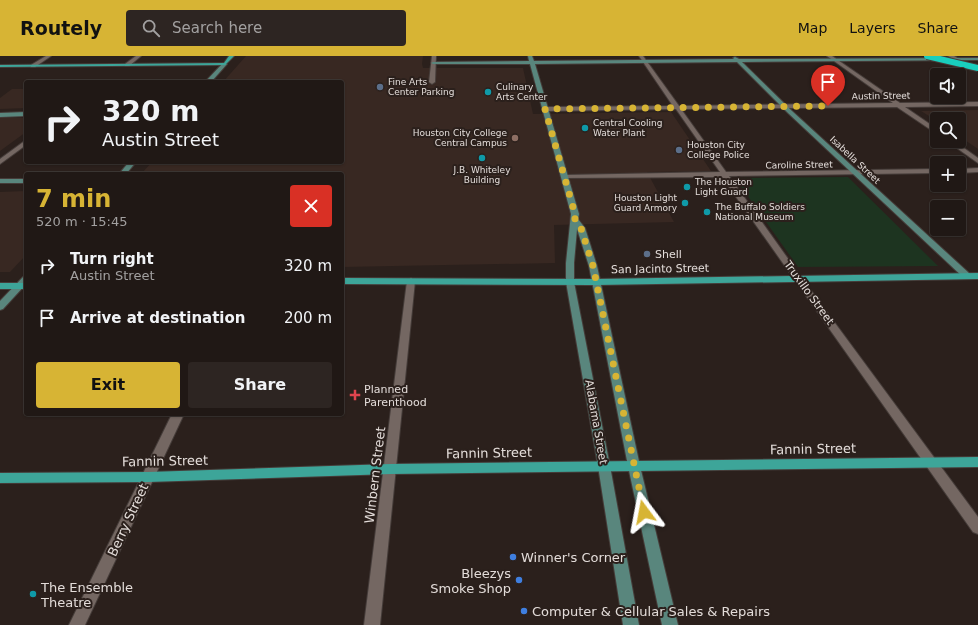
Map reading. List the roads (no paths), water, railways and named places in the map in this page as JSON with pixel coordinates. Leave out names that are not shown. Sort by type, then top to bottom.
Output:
[{"type":"highway","points":[[927,56],[978,68]]},
{"type":"highway","points":[[952,57],[978,60]]},
{"type":"main road","points":[[0,66],[225,64],[232,56]]},
{"type":"main road","name":"San Jacinto Street","points":[[344,281],[596,282],[978,276]]},
{"type":"main road","points":[[0,286],[23,286]]},
{"type":"main road","name":"Fannin Street","points":[[0,478],[148,477],[390,469],[978,462]]},
{"type":"street","points":[[33,66],[49,56]]},
{"type":"street","points":[[127,65],[139,56]]},
{"type":"street","points":[[432,82],[434,56]]},
{"type":"street","name":"Truxillo Street","points":[[641,56],[798,279],[978,528]]},
{"type":"street","points":[[433,63],[531,59],[645,61],[735,58],[952,57],[978,71]]},
{"type":"street","name":"Isabella Street","points":[[735,58],[785,107],[967,276]]},
{"type":"street","points":[[832,58],[930,127]]},
{"type":"street","name":"Alabama Street","points":[[531,59],[575,214],[570,263],[570,282],[604,466],[631,625]]},
{"type":"street","points":[[210,80],[225,64]]},
{"type":"street","name":"Austin Street","points":[[545,109],[978,104]]},
{"type":"street","points":[[0,115],[24,114]]},
{"type":"street","points":[[0,162],[24,144]]},
{"type":"street","points":[[960,148],[978,161]]},
{"type":"street","points":[[124,172],[131,164]]},
{"type":"street","points":[[966,171],[978,170]]},
{"type":"street","name":"Caroline Street","points":[[564,178],[930,171]]},
{"type":"street","points":[[0,181],[24,181]]},
{"type":"street","name":"Alabama Street","points":[[575,220],[581,228],[596,282],[634,466],[670,625]]},
{"type":"street","name":"Winbern Street","points":[[372,625],[411,281]]},
{"type":"street","points":[[0,307],[23,286]]},
{"type":"street","name":"Berry Street","points":[[77,625],[177,416]]},
{"type":"place","name":"Fine Arts Center Parking","points":[[380,87]]},
{"type":"place","name":"Culinary Arts Center","points":[[488,92]]},
{"type":"place","name":"Central Cooling Water Plant","points":[[585,128]]},
{"type":"place","name":"Houston City College Central Campus","points":[[515,138]]},
{"type":"place","name":"Houston City College Police","points":[[679,150]]},
{"type":"place","name":"J.B. Whiteley Building","points":[[482,158]]},
{"type":"place","name":"The Houston Light Guard","points":[[687,187]]},
{"type":"place","name":"Houston Light Guard Armory","points":[[685,203]]},
{"type":"place","name":"The Buffalo Soldiers National Museum","points":[[707,212]]},
{"type":"place","name":"Shell","points":[[647,254]]},
{"type":"place","name":"Planned Parenthood","points":[[355,395]]},
{"type":"place","name":"Winner's Corner","points":[[513,557]]},
{"type":"place","name":"Bleezys Smoke Shop","points":[[519,580]]},
{"type":"place","name":"The Ensemble Theatre","points":[[33,594]]},
{"type":"place","name":"Computer & Cellular Sales & Repairs","points":[[524,611]]}]
